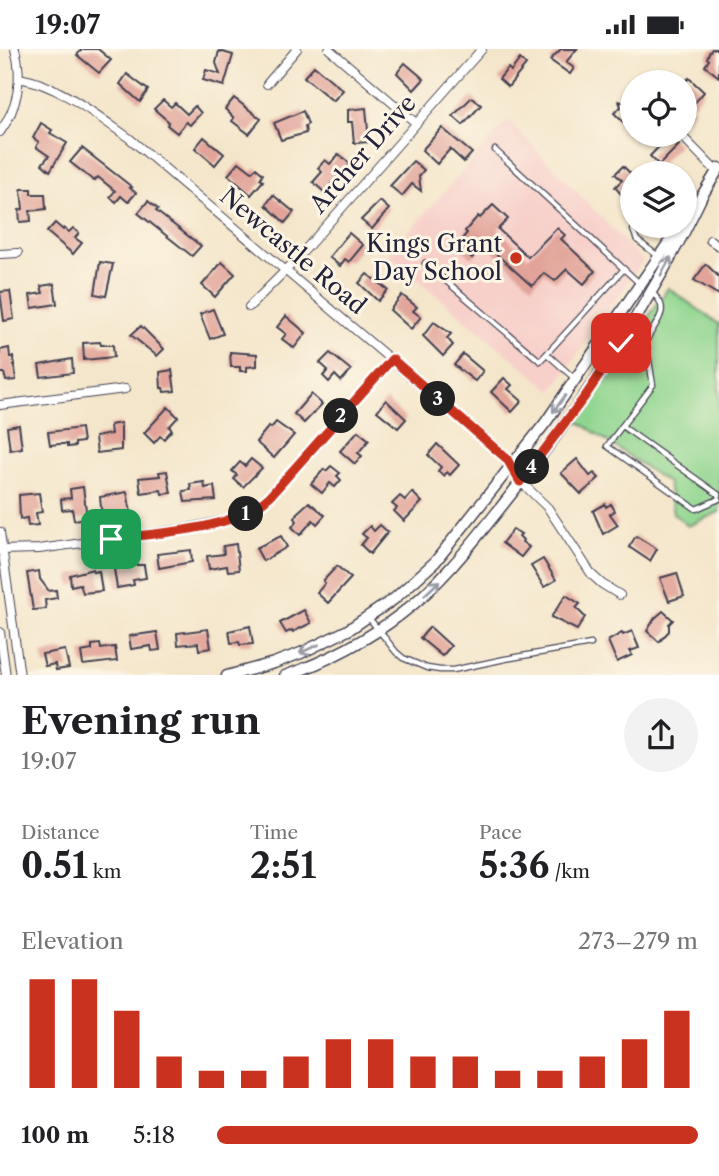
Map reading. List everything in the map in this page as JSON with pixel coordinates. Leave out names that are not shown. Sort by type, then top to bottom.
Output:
[{"type":"street","points":[[0,132],[16,101],[19,78],[15,49]]},
{"type":"street","points":[[267,84],[297,49]]},
{"type":"street","points":[[329,49],[416,123]]},
{"type":"street","name":"Archer Drive","points":[[249,307],[296,260],[479,52]]},
{"type":"street","name":"Newcastle Road","points":[[19,78],[45,84],[129,138],[392,359],[512,466],[520,482],[537,496],[560,524],[592,575],[620,595]]},
{"type":"street","points":[[285,675],[340,653],[379,631],[402,614],[440,580],[520,482],[586,395],[652,292],[718,170],[694,147]]},
{"type":"street","points":[[697,204],[700,200]]},
{"type":"street","points":[[227,675],[265,666],[301,653],[369,617],[411,585],[435,562],[576,380],[671,238]]},
{"type":"street","points":[[710,240],[719,246]]},
{"type":"street","points":[[0,254],[18,253]]},
{"type":"street","points":[[639,283],[652,292]]},
{"type":"street","points":[[1,550],[39,549],[170,531],[240,517],[270,496],[392,359]]},
{"type":"street","points":[[0,405],[125,389]]},
{"type":"street","points":[[0,532],[20,675]]},
{"type":"street","points":[[0,632],[6,675]]},
{"type":"lane","points":[[495,150],[639,283]]},
{"type":"lane","points":[[636,238],[658,256]]},
{"type":"lane","points":[[425,263],[540,361],[624,269]]},
{"type":"lane","points":[[622,426],[719,497],[696,509],[607,446],[622,426],[653,385],[646,342],[663,314],[663,306],[652,292]]},
{"type":"lane","points":[[547,354],[576,380]]},
{"type":"lane","points":[[369,617],[404,658],[427,668],[440,670],[453,670],[591,644]]},
{"type":"shaded area","name":"Kings Grant Day School","points":[[508,120],[643,261],[552,391],[388,255]]},
{"type":"green space","points":[[668,288],[719,324],[719,512],[688,526],[673,513],[668,483],[578,421]]},
{"type":"building","points":[[82,49],[98,49],[111,60],[99,73],[77,55]]},
{"type":"building","points":[[561,49],[577,49],[566,62],[574,68],[570,74],[550,60]]},
{"type":"building","points":[[712,49],[719,49],[719,77],[705,66]]},
{"type":"building","points":[[219,51],[233,55],[224,86],[203,80],[206,70],[220,74],[216,63]]},
{"type":"building","points":[[520,59],[526,65],[508,87],[499,79],[508,68],[511,71]]},
{"type":"building","points":[[405,63],[424,79],[414,90],[397,73]]},
{"type":"building","points":[[314,66],[343,90],[333,101],[304,77]]},
{"type":"building","points":[[127,74],[148,90],[140,102],[120,84]]},
{"type":"building","points":[[697,85],[704,92],[697,100]]},
{"type":"building","points":[[472,97],[481,105],[463,125],[453,116]]},
{"type":"building","points":[[234,98],[261,119],[249,134],[232,121],[234,118],[225,109]]},
{"type":"building","points":[[163,100],[171,107],[175,103],[187,114],[195,106],[201,113],[190,125],[186,122],[177,133],[154,109]]},
{"type":"building","points":[[366,108],[369,142],[354,143],[352,122],[348,122],[348,110]]},
{"type":"building","points":[[620,108],[620,119],[614,113]]},
{"type":"building","points":[[303,111],[308,124],[305,126],[306,133],[281,140],[274,123]]},
{"type":"building","points":[[41,123],[52,130],[50,133],[67,143],[50,171],[42,164],[49,156],[36,147],[39,142],[33,138]]},
{"type":"building","points":[[442,128],[472,153],[464,162],[450,149],[437,164],[422,150]]},
{"type":"building","points":[[204,137],[224,154],[215,165],[195,148]]},
{"type":"building","points":[[659,147],[677,147],[663,161],[655,161],[650,156]]},
{"type":"building","points":[[82,148],[132,187],[130,188],[136,193],[128,202],[121,196],[116,202],[110,197],[115,191],[98,177],[94,181],[70,162]]},
{"type":"building","points":[[339,154],[350,164],[324,192],[313,182],[322,172],[318,168],[325,160],[330,164]]},
{"type":"building","points":[[413,161],[424,170],[419,176],[421,191],[412,184],[402,196],[390,186]]},
{"type":"building","points":[[239,162],[252,172],[256,168],[263,174],[260,179],[263,181],[251,195],[228,175]]},
{"type":"building","points":[[21,189],[31,189],[31,194],[45,194],[46,209],[30,211],[31,221],[20,222],[19,210],[23,209]]},
{"type":"building","points":[[273,195],[294,212],[285,223],[266,205]]},
{"type":"building","points":[[148,201],[158,209],[156,211],[201,246],[192,256],[138,213]]},
{"type":"building","points":[[380,201],[389,209],[372,229],[361,220]]},
{"type":"building","points":[[493,205],[508,219],[498,229],[528,257],[557,228],[565,235],[561,239],[595,271],[584,284],[567,269],[555,281],[544,273],[532,286],[485,244],[472,258],[457,245],[478,216],[480,218]]},
{"type":"building","points":[[55,223],[63,230],[64,228],[69,232],[73,228],[79,233],[75,238],[82,243],[73,254],[47,232]]},
{"type":"building","points":[[349,233],[363,245],[349,262],[345,259],[340,266],[329,257]]},
{"type":"building","points":[[100,262],[113,264],[106,296],[95,294]]},
{"type":"building","points":[[222,262],[235,274],[215,297],[202,285]]},
{"type":"building","points":[[706,264],[719,277],[719,295],[694,280]]},
{"type":"building","points":[[367,274],[388,290],[378,301],[359,283]]},
{"type":"building","points":[[54,284],[57,304],[32,308],[30,295],[43,293],[41,286]]},
{"type":"building","points":[[10,291],[14,319],[4,321],[0,292]]},
{"type":"building","points":[[402,295],[417,307],[413,311],[421,317],[411,329],[390,310]]},
{"type":"building","points":[[213,309],[223,334],[210,339],[200,314]]},
{"type":"building","points":[[286,316],[306,333],[294,348],[282,339],[286,334],[277,327]]},
{"type":"building","points":[[434,322],[451,334],[447,338],[453,345],[443,356],[423,336]]},
{"type":"building","points":[[141,326],[164,349],[157,356],[131,335]]},
{"type":"building","points":[[100,342],[101,345],[113,345],[114,357],[84,360],[83,343]]},
{"type":"building","points":[[9,348],[16,380],[6,381],[4,373],[0,373],[0,350]]},
{"type":"building","points":[[230,352],[257,354],[257,366],[247,367],[247,371],[240,371],[240,367],[231,367]]},
{"type":"building","points":[[330,353],[351,370],[341,381],[335,375],[329,382],[323,376],[328,370],[320,363]]},
{"type":"building","points":[[463,354],[483,371],[475,381],[454,365]]},
{"type":"building","points":[[72,359],[73,373],[41,377],[39,365]]},
{"type":"building","points":[[172,370],[175,391],[164,392],[161,388],[160,372]]},
{"type":"building","points":[[504,378],[512,385],[508,389],[522,401],[512,412],[491,392]]},
{"type":"building","points":[[311,394],[322,404],[304,423],[294,414]]},
{"type":"building","points":[[386,400],[406,419],[398,428],[377,411]]},
{"type":"building","points":[[168,407],[178,417],[169,427],[172,430],[164,439],[160,436],[154,443],[144,433]]},
{"type":"building","points":[[276,422],[294,435],[274,458],[256,442],[269,426],[271,428]]},
{"type":"building","points":[[121,423],[121,450],[97,453],[95,437],[111,434],[110,425]]},
{"type":"building","points":[[19,425],[22,448],[10,450],[7,427]]},
{"type":"building","points":[[81,428],[83,442],[67,447],[67,444],[50,445],[48,432]]},
{"type":"building","points":[[358,431],[369,440],[358,453],[362,456],[355,464],[340,451]]},
{"type":"building","points":[[437,444],[459,465],[450,475],[447,472],[444,476],[438,471],[441,467],[428,455]]},
{"type":"building","points":[[251,459],[262,468],[243,487],[234,479],[237,475],[232,471],[240,462],[245,466]]},
{"type":"building","points":[[577,459],[590,476],[594,473],[599,478],[581,494],[561,473]]},
{"type":"building","points":[[331,466],[340,473],[337,476],[341,480],[335,487],[330,483],[322,493],[311,484],[324,469],[326,471]]},
{"type":"building","points":[[167,471],[171,493],[162,494],[161,490],[141,493],[139,478],[160,476],[159,472]]},
{"type":"building","points":[[204,482],[205,488],[214,486],[216,500],[185,502],[183,491],[191,490],[190,484]]},
{"type":"building","points":[[83,487],[87,518],[74,520],[72,509],[62,510],[61,499],[71,498],[70,489]]},
{"type":"building","points":[[127,492],[131,513],[102,517],[100,497]]},
{"type":"building","points":[[412,492],[422,502],[404,521],[394,511],[397,508],[392,504],[400,496],[405,500]]},
{"type":"building","points":[[39,493],[42,512],[36,513],[38,525],[28,526],[27,518],[20,519],[19,495]]},
{"type":"building","points":[[309,502],[325,515],[317,524],[313,520],[300,535],[292,527],[297,521],[297,513]]},
{"type":"building","points":[[605,504],[606,507],[611,504],[615,511],[610,514],[618,525],[603,534],[593,511]]},
{"type":"building","points":[[380,525],[388,532],[370,554],[361,545],[367,538],[362,534],[370,526],[374,531]]},
{"type":"building","points":[[513,529],[521,534],[519,536],[522,542],[529,547],[521,557],[502,543]]},
{"type":"building","points":[[281,536],[287,547],[263,561],[256,548]]},
{"type":"building","points":[[636,536],[657,549],[650,561],[629,547]]},
{"type":"building","points":[[236,544],[239,570],[228,571],[227,566],[209,569],[207,556],[224,554],[223,546]]},
{"type":"building","points":[[191,550],[192,562],[159,568],[157,554]]},
{"type":"building","points":[[543,559],[556,580],[544,587],[531,566]]},
{"type":"building","points":[[144,565],[146,578],[133,580],[134,585],[117,588],[114,569]]},
{"type":"building","points":[[337,566],[351,578],[328,603],[317,593],[325,583],[323,581]]},
{"type":"building","points":[[93,569],[93,572],[99,571],[102,591],[83,593],[80,584],[71,586],[70,575]]},
{"type":"building","points":[[39,571],[40,579],[49,591],[56,590],[57,598],[45,600],[46,609],[33,610],[27,573]]},
{"type":"building","points":[[677,573],[684,596],[669,601],[660,578]]},
{"type":"building","points":[[566,595],[580,604],[576,608],[585,617],[577,630],[551,617]]},
{"type":"building","points":[[304,610],[311,623],[286,633],[280,623]]},
{"type":"building","points":[[663,611],[673,620],[669,624],[669,631],[659,642],[647,631]]},
{"type":"building","points":[[250,626],[253,644],[231,643],[229,631]]},
{"type":"building","points":[[430,627],[451,646],[442,656],[420,638]]},
{"type":"building","points":[[208,629],[211,648],[199,650],[198,643],[178,645],[177,633]]},
{"type":"building","points":[[632,631],[639,648],[630,651],[632,655],[617,662],[608,641]]},
{"type":"building","points":[[157,632],[160,650],[152,651],[151,646],[131,649],[129,636]]},
{"type":"building","points":[[100,644],[101,649],[115,647],[117,661],[83,665],[81,652],[92,650],[92,645]]},
{"type":"building","points":[[65,650],[69,668],[56,670],[55,664],[45,666],[42,654]]},
{"type":"place","name":"Kings Grant Day School","points":[[516,258]]},
{"type":"route","points":[[111,539],[226,521],[252,510],[270,496],[392,359],[507,459],[520,482],[586,395],[621,343]]}]
